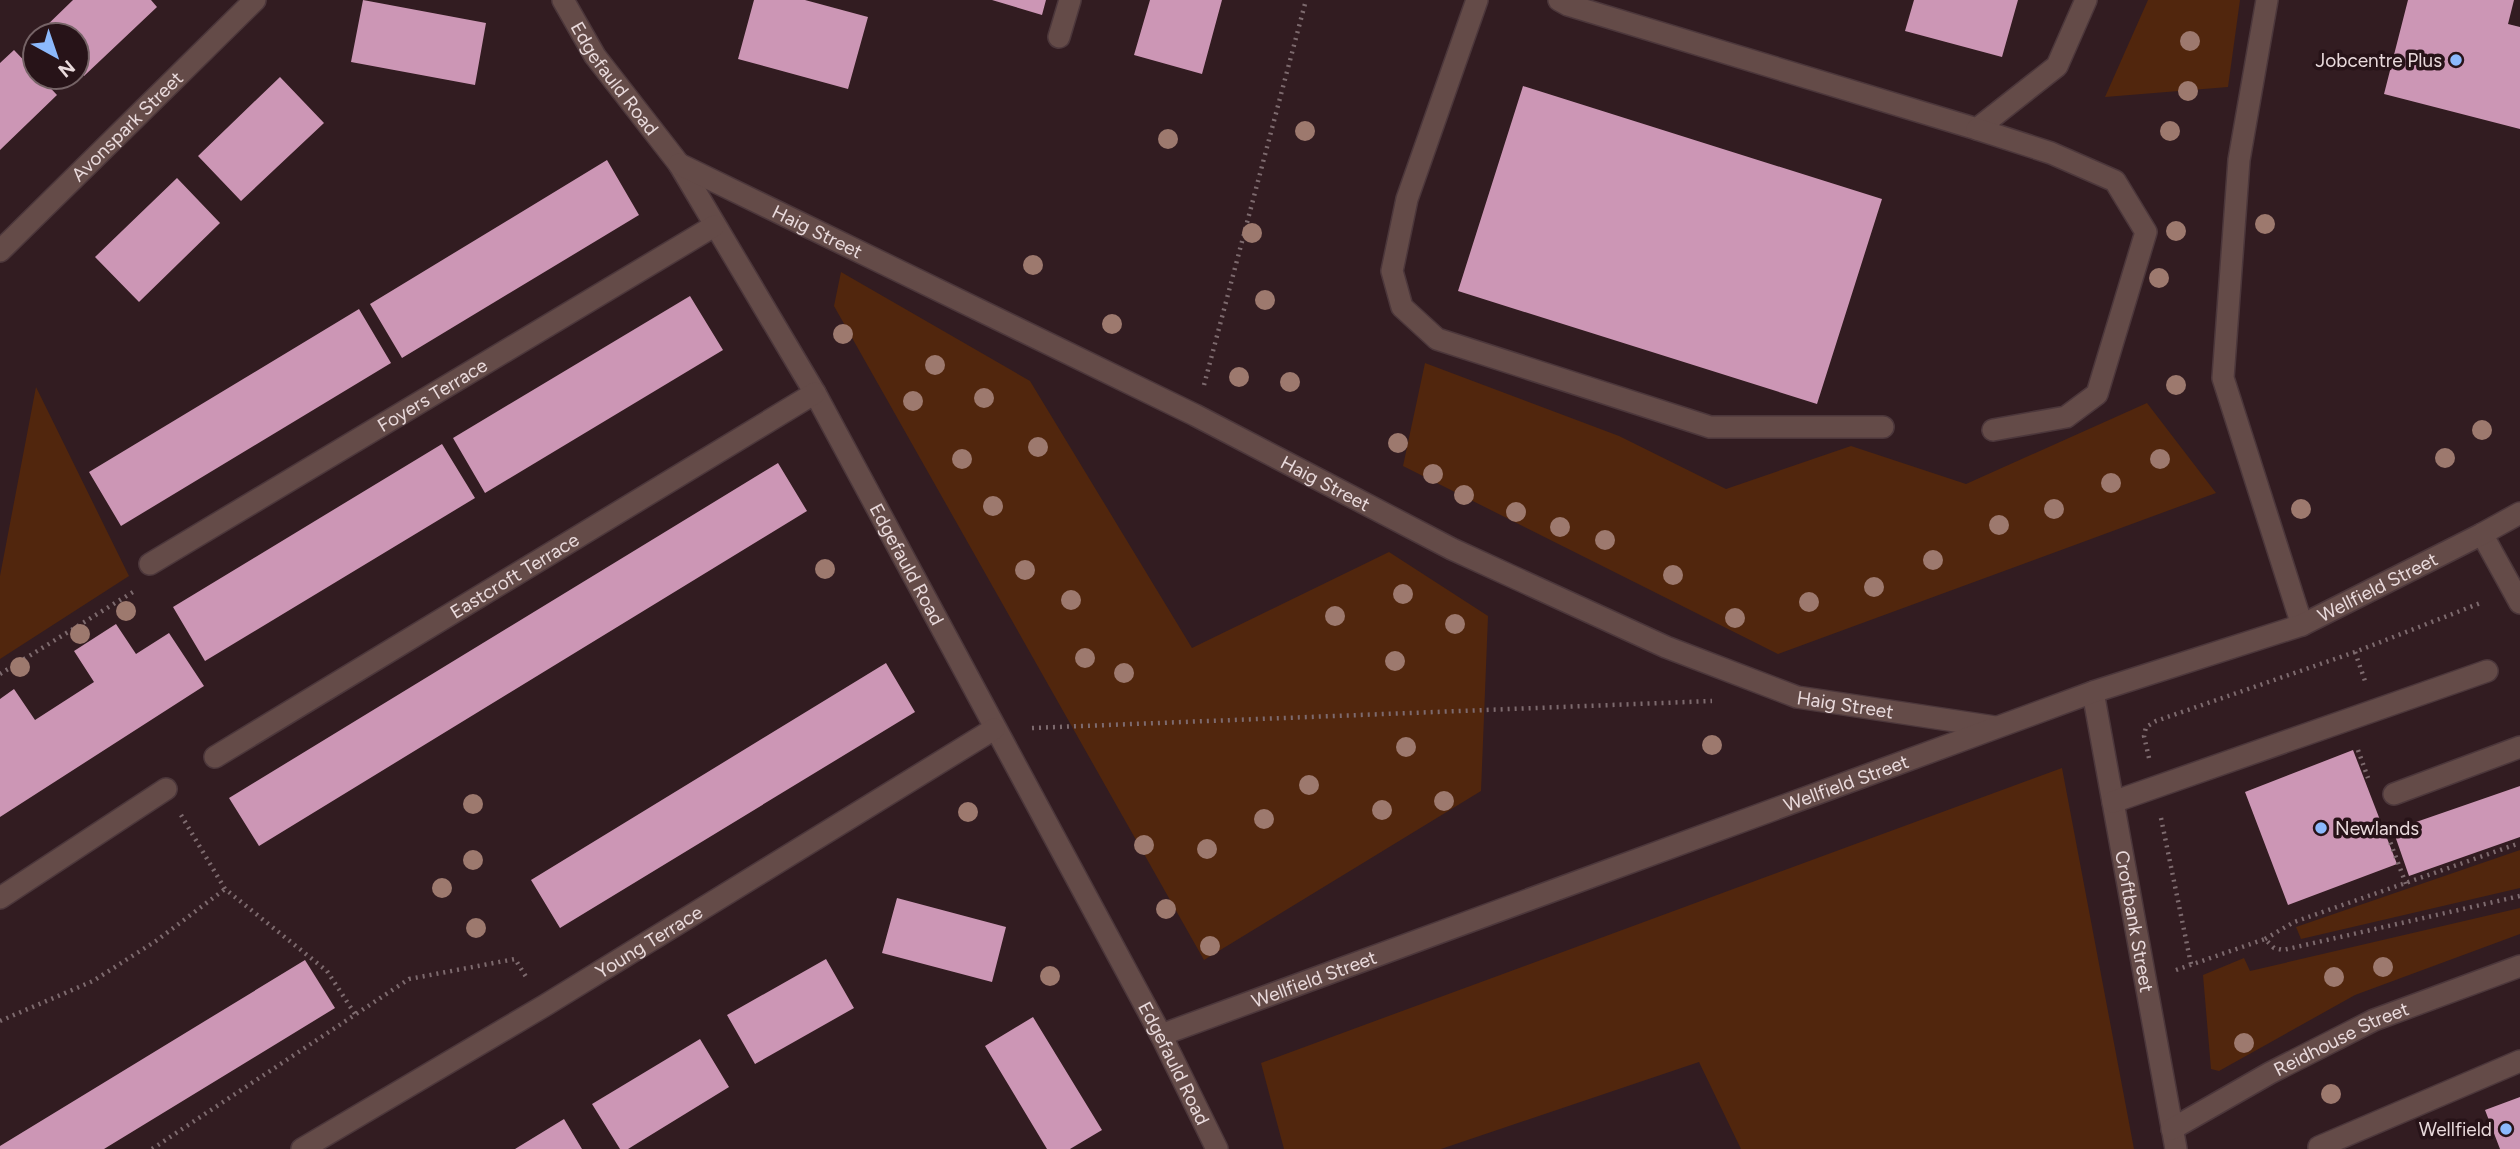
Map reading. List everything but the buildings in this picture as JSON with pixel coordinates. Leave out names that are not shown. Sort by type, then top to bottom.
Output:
[{"type":"street","name":"Avonspark Street","points":[[0,251],[255,0]]},
{"type":"street","name":"Edgefauld Road","points":[[563,0],[595,56],[679,164],[815,393],[994,730],[1161,1035],[1217,1149]]},
{"type":"street","points":[[1059,37],[1070,0]]},
{"type":"street","points":[[1477,0],[1407,199],[1392,271],[1402,307],[1437,338],[1710,427],[1883,427]]},
{"type":"street","points":[[1977,129],[2057,66],[2086,0]]},
{"type":"street","points":[[2267,0],[2239,160],[2223,379],[2302,625]]},
{"type":"street","points":[[1565,2],[2052,153],[2115,181],[2146,232],[2097,394],[2066,417],[1993,430]]},
{"type":"street","name":"Haig Street","points":[[679,164],[1195,415],[1452,549],[1679,652],[1797,698],[1997,727]]},
{"type":"street","name":"Foyers Terrace","points":[[150,564],[714,226]]},
{"type":"street","name":"Eastcroft Terrace","points":[[215,757],[815,393]]},
{"type":"street","name":"Wellfield Street","points":[[1161,1035],[2093,692],[2302,625],[2520,513]]},
{"type":"street","points":[[2482,534],[2520,603]]},
{"type":"street","points":[[2113,802],[2487,671]]},
{"type":"street","name":"Croftbank Street","points":[[2093,692],[2174,1139]]},
{"type":"street","name":"Young Terrace","points":[[302,1149],[544,1006],[994,730]]},
{"type":"street","points":[[2394,794],[2520,747]]},
{"type":"street","points":[[0,898],[166,789]]},
{"type":"street","name":"Reidhouse Street","points":[[2174,1139],[2270,1073],[2374,1020],[2520,965]]},
{"type":"street","points":[[2319,1147],[2520,1060]]},
{"type":"path","points":[[1195,415],[1306,0]]},
{"type":"path","points":[[0,674],[148,583],[150,564]]},
{"type":"path","points":[[994,730],[1714,701]]},
{"type":"path","points":[[166,789],[225,889],[327,971],[355,1014]]},
{"type":"path","points":[[2146,980],[2265,939],[2294,922],[2520,843]]},
{"type":"path","points":[[0,1021],[93,981],[156,942],[225,889]]},
{"type":"path","points":[[2265,939],[2274,948],[2283,950],[2520,896]]},
{"type":"path","points":[[152,1149],[410,979],[515,959],[544,1006]]},
{"type":"shaded area","points":[[2148,0],[2240,0],[2228,87],[2105,97]]},
{"type":"shaded area","points":[[841,272],[1030,381],[1192,648],[1389,552],[1488,616],[1481,791],[1204,960],[834,306]]},
{"type":"shaded area","points":[[1425,363],[1619,436],[1726,489],[1851,446],[1966,484],[2147,403],[2216,493],[1778,654],[1403,466]]},
{"type":"shaded area","points":[[36,387],[129,576],[0,659],[0,576]]},
{"type":"shaded area","points":[[2062,768],[2134,1149],[1741,1149],[1699,1062],[1441,1149],[1284,1149],[1261,1063]]},
{"type":"shaded area","points":[[2520,850],[2520,888],[2301,939],[2296,927]]},
{"type":"shaded area","points":[[2520,908],[2520,934],[2355,995],[2219,1071],[2211,1069],[2203,975],[2244,958],[2250,971]]},
{"type":"place","name":"Jobcentre Plus","points":[[2456,60]]},
{"type":"place","name":"Newlands","points":[[2321,828]]},
{"type":"place","name":"Wellfield","points":[[2506,1129]]}]
